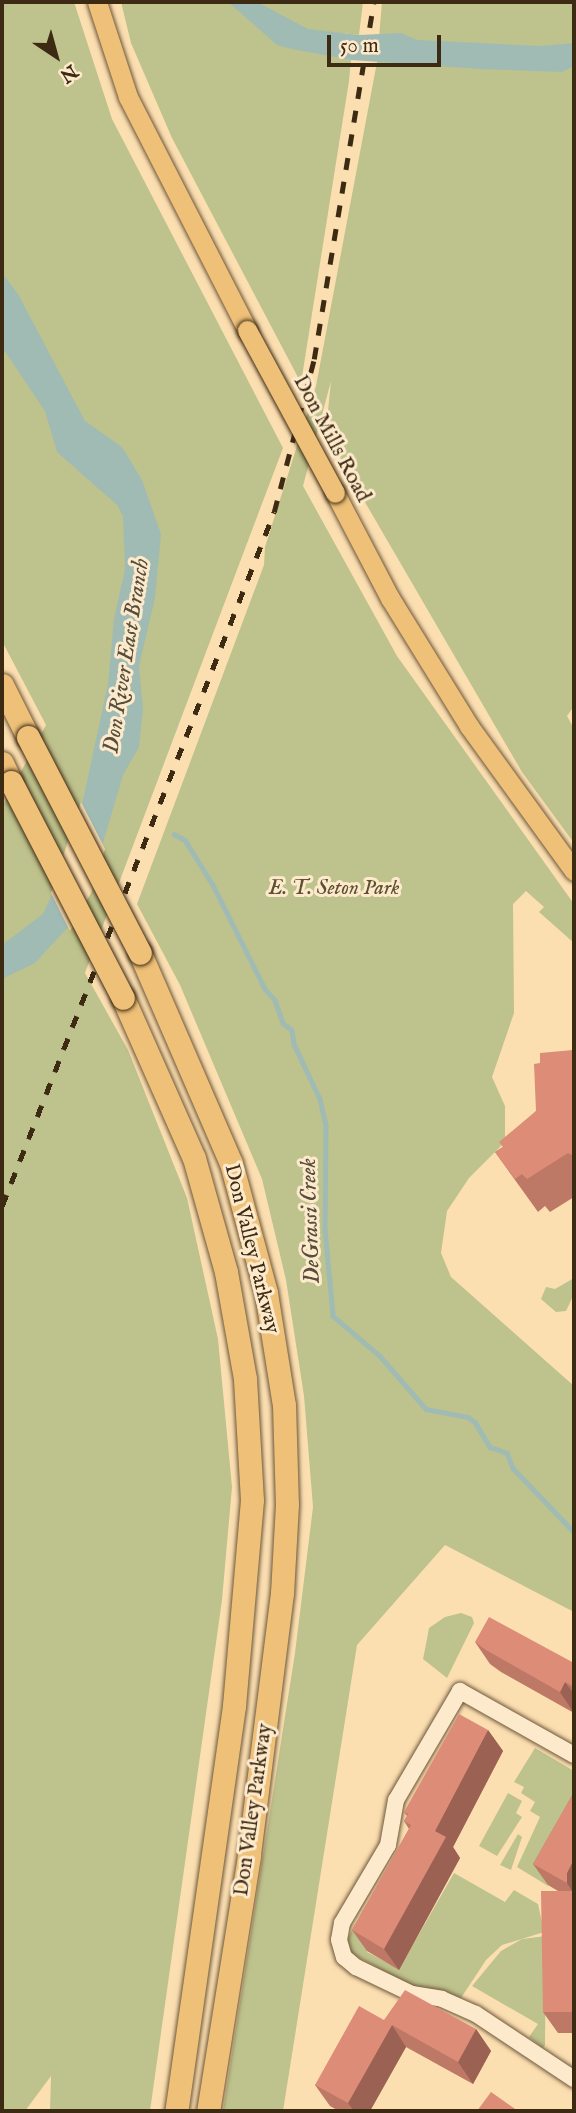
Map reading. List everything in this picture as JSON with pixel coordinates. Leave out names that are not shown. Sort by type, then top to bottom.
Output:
[{"type":"highway","name":"Don Valley Parkway","points":[[2,685],[140,953],[231,1163],[266,1293],[284,1405],[287,1504],[282,1593],[248,1856],[208,2111]]},
{"type":"highway","name":"Don Valley Parkway","points":[[6,773],[123,998],[194,1158],[226,1272],[245,1379],[252,1500],[234,1706],[176,2111]]},
{"type":"main road","name":"Don Mills Road","points":[[97,2],[128,97],[247,330],[390,598],[469,726],[574,871]]},
{"type":"street","points":[[574,1755],[460,1691],[396,1800],[388,1844],[342,1923],[339,1940],[344,1957],[356,1967],[412,1994],[442,1999],[476,2014],[574,2079]]},
{"type":"green space","points":[[2,2],[74,2],[112,119],[283,448],[85,973],[128,1050],[187,1198],[218,1339],[232,1487],[222,1600],[150,2111],[50,2111],[51,2076],[25,2111],[2,2111],[2,807],[46,725],[2,641]]},
{"type":"green space","points":[[121,2],[363,2],[359,35],[341,33],[339,57],[351,60],[349,81],[301,383],[172,138],[131,43]]},
{"type":"green space","name":"E. T. Seton Park","points":[[382,2],[574,2],[574,706],[567,716],[574,729],[574,843],[522,772],[348,473],[326,430],[331,381],[303,486],[397,656],[574,904],[574,943],[539,912],[544,907],[526,891],[513,904],[514,1013],[492,1077],[505,1106],[505,1142],[469,1178],[447,1211],[441,1253],[451,1277],[574,1386],[574,1612],[445,1545],[357,1645],[283,2111],[223,2111],[295,1653],[313,1507],[304,1396],[286,1280],[262,1179],[180,985],[137,904],[264,565],[265,547],[316,386],[377,62]]},
{"type":"green space","points":[[574,1278],[574,1294],[566,1311],[556,1312],[541,1299],[546,1287],[555,1289]]},
{"type":"green space","points":[[461,1613],[472,1617],[474,1623],[447,1678],[423,1659],[429,1628],[445,1617]]},
{"type":"green space","points":[[535,1748],[574,1771],[574,1839],[548,1886],[517,1867],[540,1817],[530,1811],[535,1802],[521,1793],[524,1787],[514,1782]]},
{"type":"green space","points":[[508,1793],[522,1801],[516,1813],[522,1817],[497,1856],[479,1846]]},
{"type":"green space","points":[[518,1834],[522,1837],[511,1870],[500,1865]]},
{"type":"green space","points":[[454,1873],[505,1902],[514,1890],[538,1904],[544,1932],[502,1945],[486,1960],[461,1998],[410,1985],[352,1954],[347,1940],[355,1924],[366,1930],[367,1952],[399,1969]]},
{"type":"green space","points":[[546,1936],[543,2048],[529,2037],[538,2024],[472,1986],[501,1951],[522,1939]]},
{"type":"water","points":[[228,2],[257,2],[308,29],[359,35],[401,33],[417,40],[541,46],[574,43],[574,66],[562,72],[351,60],[277,45]]},
{"type":"water","name":"Don River East Branch","points":[[2,273],[18,294],[85,421],[122,447],[142,480],[161,534],[155,598],[139,666],[143,709],[139,747],[123,775],[89,890],[69,926],[35,963],[2,979],[2,945],[43,914],[72,851],[108,684],[114,619],[125,569],[123,516],[117,505],[57,452],[45,411],[2,347]]},
{"type":"pier","points":[[81,802],[105,849],[92,891],[70,931],[51,893]]},
{"type":"building","points":[[573,1050],[574,1156],[568,1153],[527,1179],[522,1174],[515,1179],[495,1152],[503,1147],[499,1142],[536,1111],[534,1064],[540,1063],[540,1053]]},
{"type":"building","points":[[489,1617],[574,1663],[574,1687],[565,1682],[560,1692],[475,1642]]},
{"type":"building","points":[[459,1714],[488,1730],[435,1831],[446,1837],[384,1949],[352,1930],[411,1825],[404,1821],[408,1814],[404,1812]]},
{"type":"building","points":[[574,1792],[574,1859],[567,1873],[567,1883],[533,1864]]},
{"type":"building","points":[[541,1891],[574,1891],[574,2012],[543,2012]]},
{"type":"building","points":[[405,1990],[476,2029],[458,2062],[392,2025],[348,2103],[315,2085],[359,2006],[384,2020]]},
{"type":"building","points":[[491,2092],[518,2111],[477,2111]]},
{"type":"waterway","name":"DeGrassi Creek","points":[[174,834],[185,840],[213,885],[265,989],[275,1000],[283,1023],[292,1030],[294,1044],[320,1099],[326,1124],[325,1229],[333,1316],[380,1356],[426,1409],[468,1417],[475,1422],[490,1447],[507,1453],[513,1468],[574,1532]]},
{"type":"railway","points":[[2,1206],[274,512],[314,359],[374,2]]}]
